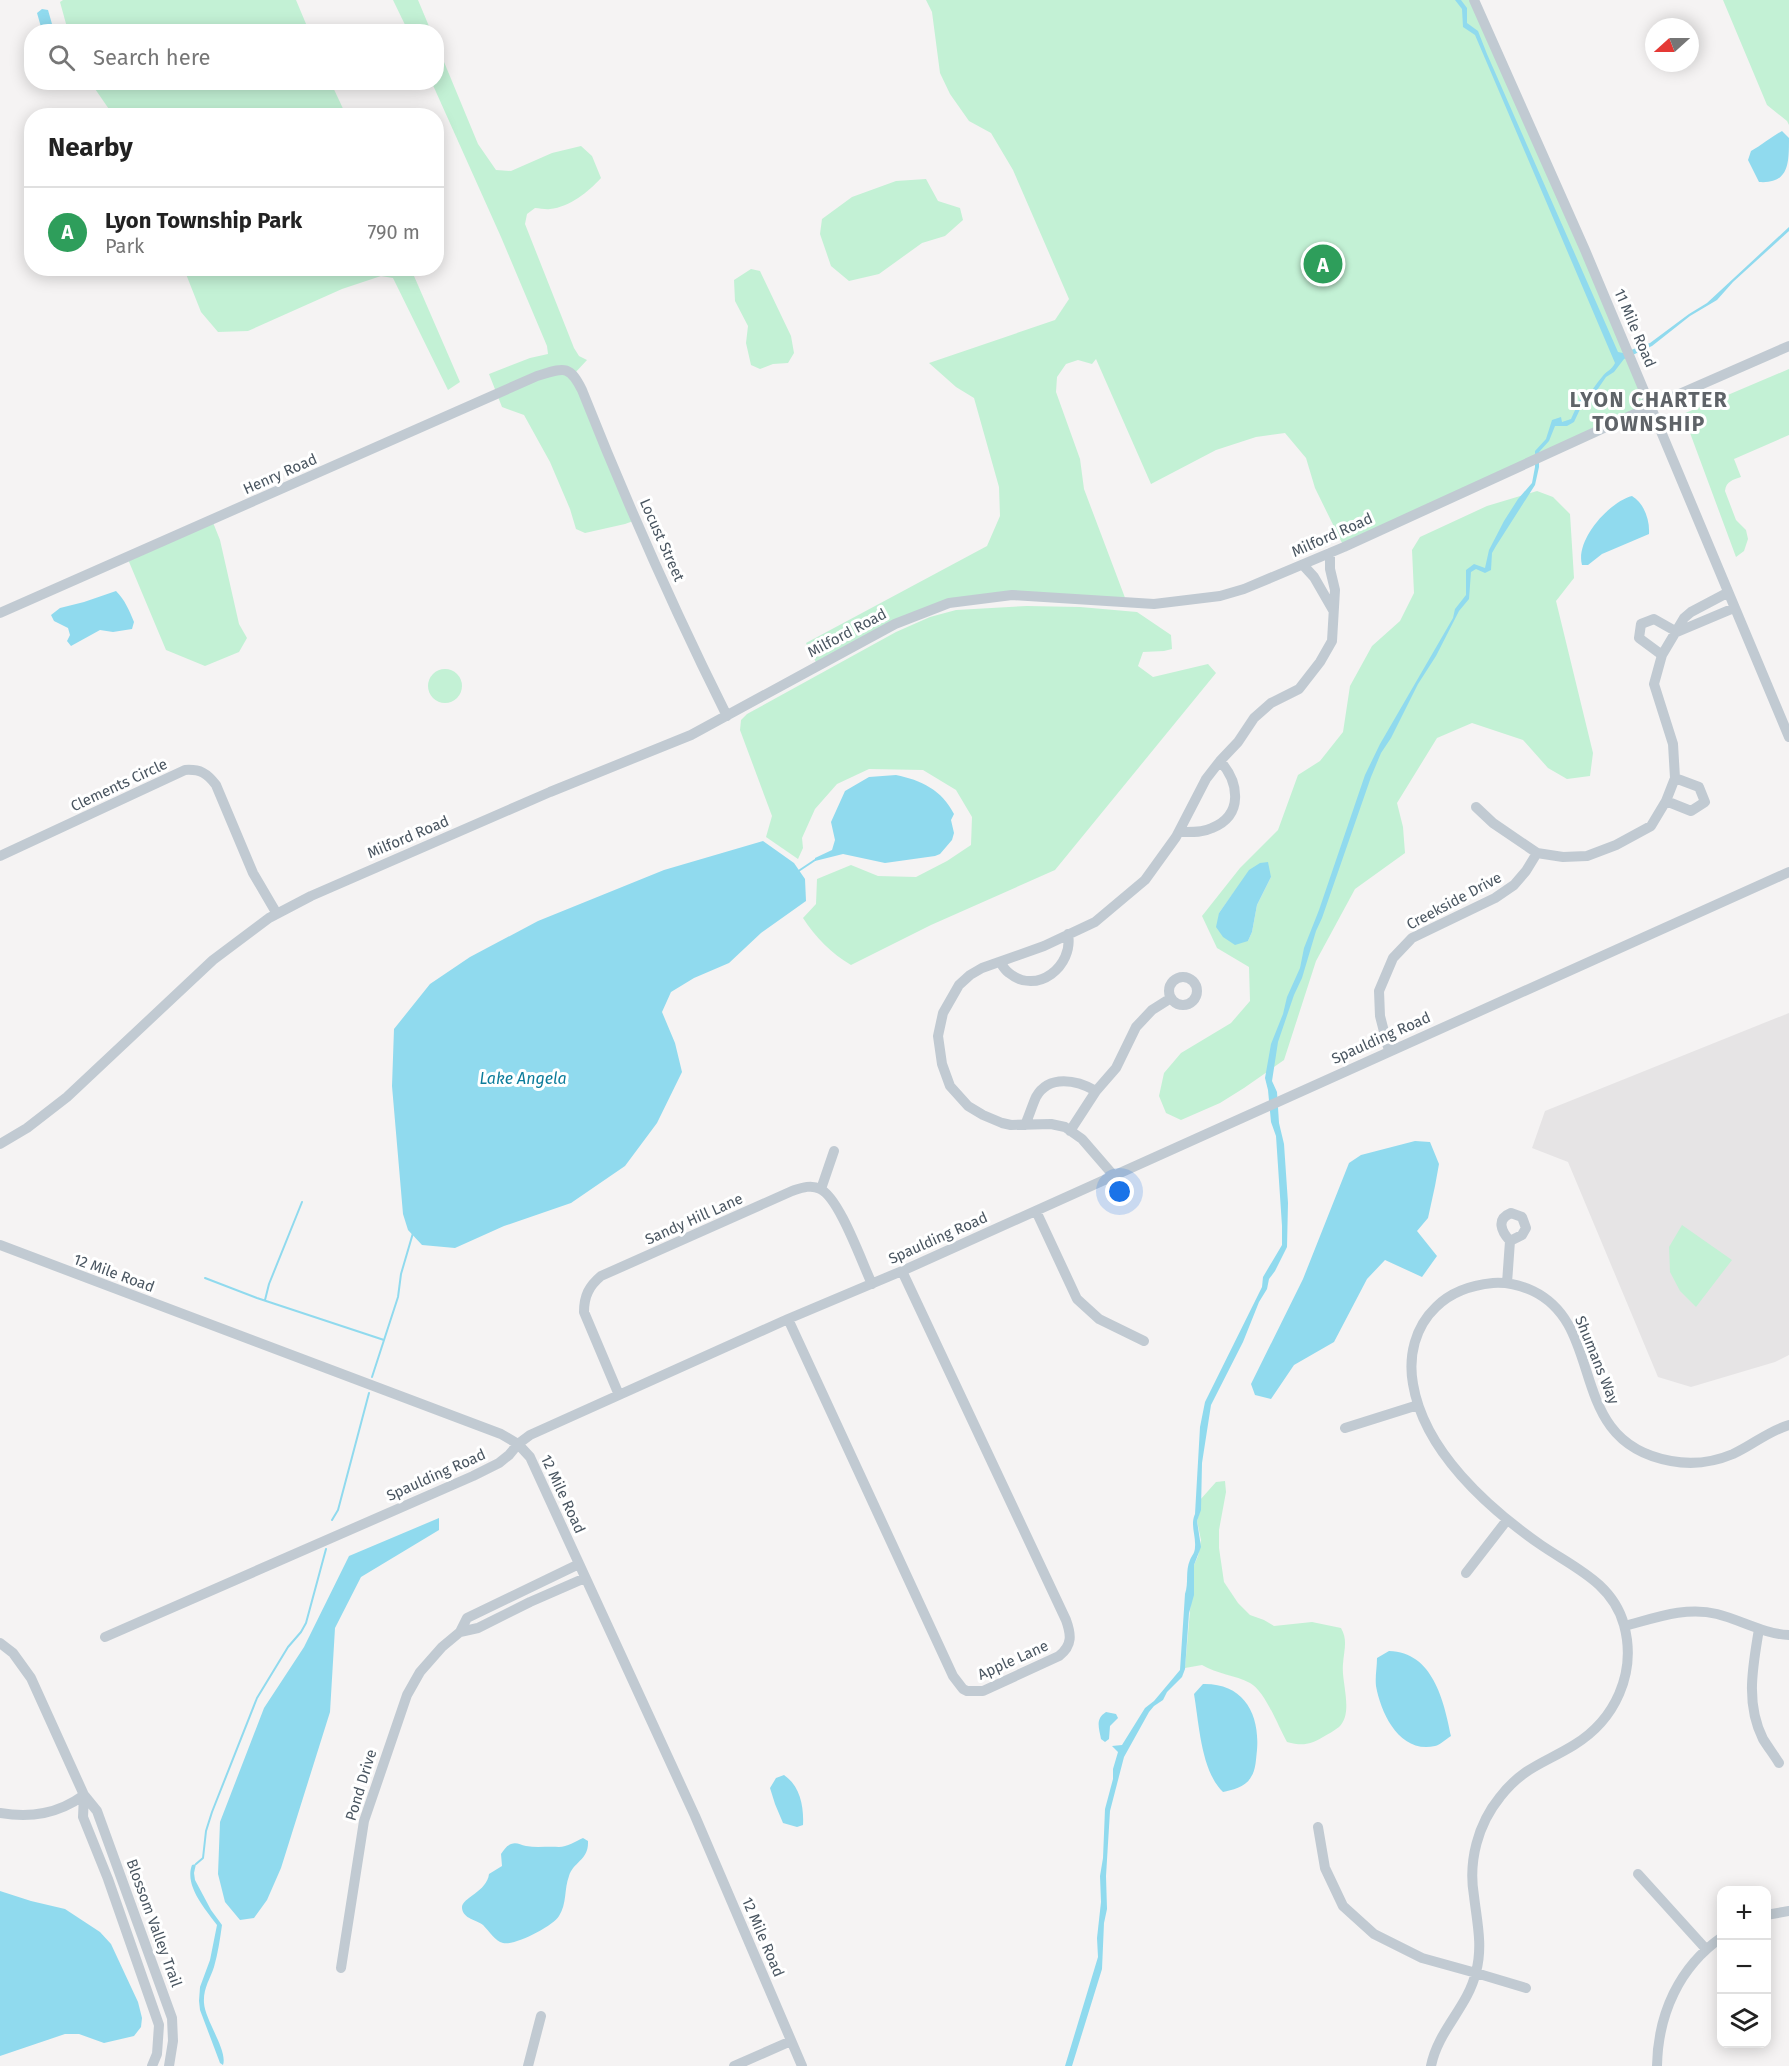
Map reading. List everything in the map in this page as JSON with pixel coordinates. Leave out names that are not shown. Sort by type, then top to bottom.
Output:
[{"type":"street","name":"11 Mile Road","points":[[1474,0],[1652,406],[1727,593],[1789,737]]},
{"type":"street","name":"Milford Road","points":[[0,1144],[27,1128],[67,1097],[213,960],[277,914],[311,896],[550,792],[691,735],[895,624],[949,603],[1012,595],[1154,604],[1180,603],[1244,589],[1330,553],[1789,346]]},
{"type":"street","name":"Henry Road","points":[[0,613],[537,376],[561,370],[574,374]]},
{"type":"street","name":"Locust Street","points":[[574,374],[646,542],[727,716]]},
{"type":"street","points":[[1114,1176],[1082,1139],[1065,1127],[1051,1124],[1002,1123],[968,1106],[950,1086],[942,1064],[938,1036],[943,1013],[959,985],[982,968],[1044,946],[1095,922],[1145,880],[1179,832],[1206,778],[1220,760],[1238,742],[1254,718],[1271,703],[1299,689],[1320,662],[1332,641],[1335,590],[1330,569],[1330,553]]},
{"type":"street","points":[[1303,565],[1314,577],[1334,610]]},
{"type":"street","points":[[1476,807],[1493,823],[1536,853],[1563,857],[1587,856],[1616,845],[1651,826],[1666,801],[1675,778],[1673,744],[1654,684],[1662,655],[1683,618],[1727,593]]},
{"type":"street","points":[[1677,632],[1734,608]]},
{"type":"street","points":[[1662,655],[1639,638],[1641,624],[1654,619],[1677,632]]},
{"type":"street","points":[[1179,832],[1200,832],[1212,828],[1223,822],[1230,814],[1236,798],[1234,782],[1220,760]]},
{"type":"street","name":"Clements Circle","points":[[0,856],[185,770],[200,770],[216,785],[253,873],[277,914]]},
{"type":"street","points":[[1666,801],[1691,811],[1704,802],[1699,787],[1675,778]]},
{"type":"street","name":"Creekside Drive","points":[[1389,1051],[1380,1016],[1379,991],[1393,958],[1412,938],[1495,898],[1514,885],[1526,871],[1536,853]]},
{"type":"street","name":"Spaulding Road","points":[[105,1637],[473,1476],[499,1463],[530,1435],[788,1319],[902,1271],[1789,872]]},
{"type":"street","points":[[1000,962],[1010,973],[1019,978],[1028,981],[1044,979],[1052,975],[1065,961],[1070,944],[1068,934]]},
{"type":"street","points":[[1070,1131],[1096,1091],[1116,1068],[1136,1027],[1152,1010],[1171,998]]},
{"type":"street","points":[[1025,1125],[1036,1097],[1048,1084],[1074,1081],[1096,1091]]},
{"type":"street","points":[[834,1151],[821,1189],[827,1193],[840,1212],[872,1284]]},
{"type":"street","name":"Sandy Hill Lane","points":[[619,1395],[584,1312],[584,1299],[593,1283],[601,1276],[792,1191],[813,1186],[821,1189]]},
{"type":"street","points":[[1036,1211],[1077,1299],[1099,1319],[1144,1341]]},
{"type":"street","points":[[1431,2066],[1440,2037],[1463,2004],[1476,1972],[1480,1936],[1472,1872],[1475,1850],[1482,1828],[1500,1796],[1520,1775],[1538,1763],[1569,1748],[1598,1727],[1612,1710],[1627,1671],[1628,1642],[1625,1626],[1614,1602],[1590,1576],[1545,1548],[1482,1498],[1454,1466],[1431,1431],[1419,1405],[1411,1371],[1414,1344],[1425,1319],[1447,1297],[1461,1290],[1476,1285],[1507,1283],[1510,1241]]},
{"type":"street","name":"12 Mile Road","points":[[0,1245],[501,1434],[518,1444],[530,1457],[687,1798],[802,2066]]},
{"type":"street","name":"Apple Lane","points":[[788,1319],[953,1677],[963,1689],[982,1691],[1059,1656],[1067,1648],[1071,1638],[1066,1620],[902,1271]]},
{"type":"street","name":"Shumans Way","points":[[1507,1283],[1536,1293],[1561,1312],[1571,1327],[1594,1396],[1605,1419],[1627,1442],[1641,1451],[1669,1461],[1695,1463],[1708,1461],[1735,1453],[1765,1434],[1789,1425]]},
{"type":"street","points":[[1345,1428],[1419,1405]]},
{"type":"street","points":[[1466,1573],[1507,1520]]},
{"type":"street","name":"Pond Drive","points":[[341,1968],[364,1821],[406,1695],[420,1672],[432,1657],[460,1632],[467,1618],[579,1564]]},
{"type":"street","name":"Pond Drive","points":[[460,1632],[478,1628],[585,1578]]},
{"type":"street","points":[[524,1590],[531,1602]]},
{"type":"street","points":[[1625,1626],[1693,1611],[1715,1614],[1767,1632],[1789,1635]]},
{"type":"street","points":[[1759,1629],[1751,1676],[1754,1714],[1763,1739],[1779,1763]]},
{"type":"street","name":"Blossom Valley Trail","points":[[0,1643],[13,1653],[31,1678],[84,1795],[97,1811],[103,1826],[172,2018],[173,2041],[169,2066]]},
{"type":"street","points":[[0,1813],[13,1815],[55,1812],[84,1795]]},
{"type":"street","name":"Blossom Valley Trail","points":[[84,1795],[83,1817],[108,1879],[159,2025],[157,2054],[152,2066]]},
{"type":"street","points":[[1318,1827],[1326,1868],[1343,1905],[1374,1934],[1422,1958],[1526,1988]]},
{"type":"street","points":[[1638,1874],[1705,1948]]},
{"type":"street","points":[[1771,1914],[1789,1911]]},
{"type":"street","points":[[1657,2066],[1657,2047],[1661,2025],[1674,1991],[1684,1974],[1705,1948],[1717,1940]]},
{"type":"street","points":[[528,2066],[541,2016]]},
{"type":"street","points":[[734,2066],[791,2041]]},
{"type":"shaded area","points":[[1789,1013],[1789,1355],[1775,1362],[1691,1387],[1658,1377],[1568,1162],[1532,1148],[1545,1111]]},
{"type":"green space","points":[[63,0],[296,0],[306,24],[66,24],[60,2]]},
{"type":"green space","points":[[393,0],[418,0],[428,24],[405,24]]},
{"type":"green space","points":[[926,0],[1473,0],[1652,406],[1344,547],[1315,488],[1306,458],[1285,433],[1256,437],[1216,450],[1151,484],[1096,359],[1092,364],[1078,360],[1066,364],[1057,377],[1056,392],[1080,459],[1084,489],[1127,603],[1012,595],[949,603],[818,666],[806,643],[987,546],[1000,516],[999,487],[974,398],[956,387],[929,363],[1055,320],[1069,299],[1013,170],[991,133],[969,121],[950,94],[940,73],[932,12]]},
{"type":"green space","points":[[1723,0],[1789,0],[1789,125],[1767,105]]},
{"type":"green space","points":[[444,62],[478,144],[496,170],[511,171],[552,153],[581,146],[592,156],[601,178],[578,198],[565,205],[548,209],[535,208],[527,214],[525,224],[574,348],[579,356],[587,360],[574,374],[636,520],[585,533],[576,529],[550,462],[524,415],[502,407],[489,374],[530,358],[548,354],[547,346],[435,90],[444,90]]},
{"type":"green space","points":[[96,90],[334,90],[343,108],[108,108]]},
{"type":"green space","points":[[926,179],[938,201],[960,208],[963,220],[945,236],[922,243],[879,274],[849,281],[831,266],[820,234],[822,219],[852,197],[896,181]]},
{"type":"green space","points":[[751,269],[760,271],[791,336],[794,353],[788,363],[773,364],[760,369],[751,365],[746,343],[748,326],[735,301],[734,280]]},
{"type":"green space","points":[[187,276],[381,276],[342,289],[248,331],[218,332],[201,312]]},
{"type":"green space","points":[[381,276],[414,276],[460,382],[448,390],[393,278]]},
{"type":"green space","points":[[1789,369],[1789,435],[1734,459],[1741,477],[1730,481],[1725,491],[1736,520],[1746,530],[1748,539],[1744,551],[1736,557],[1683,414]]},
{"type":"green space","points":[[1537,491],[1553,497],[1570,514],[1574,578],[1556,601],[1593,753],[1590,776],[1567,779],[1548,768],[1523,740],[1472,723],[1437,738],[1397,803],[1403,827],[1405,853],[1355,889],[1316,961],[1284,1060],[1220,1103],[1181,1120],[1166,1113],[1159,1096],[1164,1073],[1181,1053],[1231,1023],[1250,1001],[1249,967],[1217,948],[1202,916],[1240,868],[1278,830],[1298,775],[1320,761],[1343,732],[1350,686],[1372,646],[1400,621],[1414,593],[1412,550],[1420,537],[1487,506]],"holes":[[[1271,877],[1257,905],[1248,941],[1219,913],[1234,892]]]},
{"type":"green space","points":[[212,520],[220,540],[239,624],[247,638],[239,652],[205,666],[166,650],[127,557]]},
{"type":"green space","points":[[1027,606],[1080,607],[1137,612],[1171,635],[1172,649],[1143,652],[1138,666],[1153,677],[1208,664],[1216,673],[1055,870],[931,925],[851,965],[824,945],[803,918],[816,904],[817,879],[851,865],[878,876],[916,877],[971,845],[972,817],[956,790],[923,770],[869,769],[837,784],[815,809],[802,838],[803,848],[798,859],[766,837],[772,816],[740,730],[741,720],[747,714],[896,632],[930,617],[956,610]]},
{"type":"green space","points":[[445,669],[457,674],[462,686],[457,698],[445,703],[433,698],[428,686],[433,674]]},
{"type":"green space","points":[[1682,1225],[1732,1260],[1696,1307],[1680,1291],[1670,1272],[1669,1247]]},
{"type":"green space","points":[[1225,1481],[1226,1492],[1219,1530],[1219,1548],[1224,1582],[1238,1603],[1250,1615],[1274,1626],[1312,1622],[1341,1628],[1343,1632],[1346,1714],[1339,1727],[1310,1743],[1287,1742],[1261,1693],[1250,1683],[1202,1665],[1185,1668],[1194,1565],[1201,1540],[1197,1521],[1201,1507],[1200,1500],[1216,1482]]},
{"type":"water","points":[[1455,0],[1461,0],[1467,8],[1467,23],[1478,31],[1618,352],[1623,353],[1650,343],[1707,303],[1789,227],[1789,231],[1733,282],[1717,300],[1690,316],[1652,346],[1624,359],[1614,372],[1606,377],[1593,396],[1582,405],[1574,422],[1567,426],[1555,426],[1549,441],[1539,452],[1539,467],[1535,485],[1492,553],[1491,570],[1485,573],[1476,569],[1471,572],[1469,599],[1459,611],[1436,656],[1418,684],[1381,753],[1371,777],[1278,1042],[1272,1081],[1277,1092],[1279,1123],[1284,1144],[1288,1203],[1287,1247],[1269,1279],[1267,1289],[1259,1302],[1243,1342],[1211,1405],[1202,1463],[1201,1510],[1197,1521],[1201,1547],[1194,1565],[1194,1595],[1189,1613],[1185,1669],[1182,1677],[1167,1692],[1163,1700],[1149,1712],[1124,1757],[1110,1811],[1106,1876],[1107,1909],[1104,1923],[1102,1969],[1072,2066],[1065,2066],[1098,1957],[1097,1938],[1105,1809],[1118,1752],[1112,1746],[1122,1745],[1145,1708],[1154,1701],[1180,1670],[1188,1568],[1195,1549],[1193,1522],[1200,1427],[1205,1402],[1262,1287],[1263,1277],[1282,1245],[1276,1136],[1271,1122],[1265,1078],[1271,1044],[1287,997],[1300,968],[1304,948],[1365,775],[1380,744],[1453,618],[1455,609],[1466,595],[1466,570],[1474,564],[1485,568],[1489,550],[1504,521],[1532,483],[1535,451],[1546,439],[1552,420],[1561,417],[1562,422],[1571,419],[1580,399],[1583,400],[1586,397],[1615,363],[1475,35],[1463,27],[1462,9]]},
{"type":"water","points":[[42,9],[48,10],[52,24],[40,24],[37,13]]},
{"type":"water","points":[[1782,131],[1789,138],[1789,156],[1785,170],[1776,180],[1759,182],[1748,160],[1751,151]]},
{"type":"water","points":[[1632,496],[1645,512],[1649,534],[1602,554],[1588,565],[1582,565],[1581,555],[1584,545],[1596,523],[1614,506]]},
{"type":"water","points":[[116,591],[134,622],[132,629],[113,632],[100,630],[71,646],[67,641],[70,635],[68,628],[54,621],[51,615],[60,608]]},
{"type":"water","points":[[896,775],[930,787],[943,798],[954,814],[951,820],[954,833],[952,840],[940,854],[885,863],[843,854],[815,861],[815,858],[832,850],[835,840],[831,822],[845,791],[869,777]]},
{"type":"water","name":"Lake Angela","points":[[763,841],[794,863],[805,879],[806,901],[761,933],[729,963],[694,978],[671,992],[662,1012],[675,1043],[682,1072],[657,1123],[625,1166],[571,1203],[504,1226],[455,1248],[422,1245],[408,1230],[403,1214],[392,1086],[394,1029],[430,984],[470,957],[538,921],[664,870]]},
{"type":"water","points":[[1268,862],[1271,877],[1257,905],[1252,932],[1248,941],[1235,945],[1223,937],[1216,927],[1219,913],[1249,870],[1260,863]]},
{"type":"water","points":[[1415,1141],[1430,1142],[1439,1164],[1428,1218],[1417,1231],[1437,1256],[1422,1277],[1385,1260],[1367,1279],[1334,1342],[1294,1365],[1271,1399],[1255,1395],[1251,1384],[1303,1279],[1349,1163],[1361,1155]]},
{"type":"water","points":[[439,1518],[439,1530],[361,1577],[335,1628],[330,1712],[281,1868],[267,1900],[254,1918],[240,1920],[225,1902],[218,1874],[220,1822],[264,1708],[304,1647],[349,1556]]},
{"type":"water","points":[[1389,1651],[1404,1654],[1416,1660],[1434,1681],[1445,1708],[1451,1736],[1439,1744],[1423,1747],[1402,1738],[1394,1730],[1382,1708],[1376,1686],[1377,1658]]},
{"type":"water","points":[[1203,1684],[1217,1685],[1238,1695],[1252,1713],[1255,1724],[1257,1750],[1253,1774],[1242,1786],[1223,1792],[1210,1772],[1202,1746],[1194,1694]]},
{"type":"water","points":[[1106,1712],[1116,1714],[1118,1718],[1110,1726],[1109,1739],[1105,1742],[1101,1739],[1099,1724],[1100,1718]]},
{"type":"water","points":[[784,1775],[794,1785],[802,1804],[803,1825],[797,1827],[783,1823],[770,1788],[776,1778]]},
{"type":"water","points":[[583,1838],[588,1841],[588,1847],[586,1853],[571,1871],[562,1911],[542,1930],[516,1941],[503,1943],[483,1925],[463,1912],[463,1904],[484,1886],[489,1874],[502,1866],[501,1854],[509,1845],[515,1843],[530,1847],[562,1847]]},
{"type":"water","points":[[196,1864],[195,1880],[222,1925],[217,1957],[206,1989],[204,2003],[222,2052],[223,2065],[220,2063],[200,2010],[200,1987],[210,1960],[217,1925],[193,1889],[190,1873],[192,1865]]},
{"type":"water","points":[[0,1891],[65,1909],[100,1932],[111,1944],[138,2002],[142,2018],[141,2027],[134,2036],[104,2043],[79,2034],[65,2034],[0,2056]]},
{"type":"waterway","points":[[797,872],[815,860]]},
{"type":"waterway","points":[[265,1300],[269,1284],[302,1202]]},
{"type":"waterway","points":[[372,1377],[398,1297],[401,1274],[413,1233]]},
{"type":"waterway","points":[[205,1278],[257,1298],[384,1340]]},
{"type":"waterway","points":[[332,1520],[338,1510],[369,1393]]},
{"type":"waterway","points":[[196,1864],[203,1858],[206,1831],[212,1812],[257,1698],[288,1647],[306,1623],[326,1549]]},
{"type":"place","name":"Lyon Township Park","points":[[1323,264]]},
{"type":"district","name":"LYON CHARTER TOWNSHIP","points":[[1649,412]]}]
